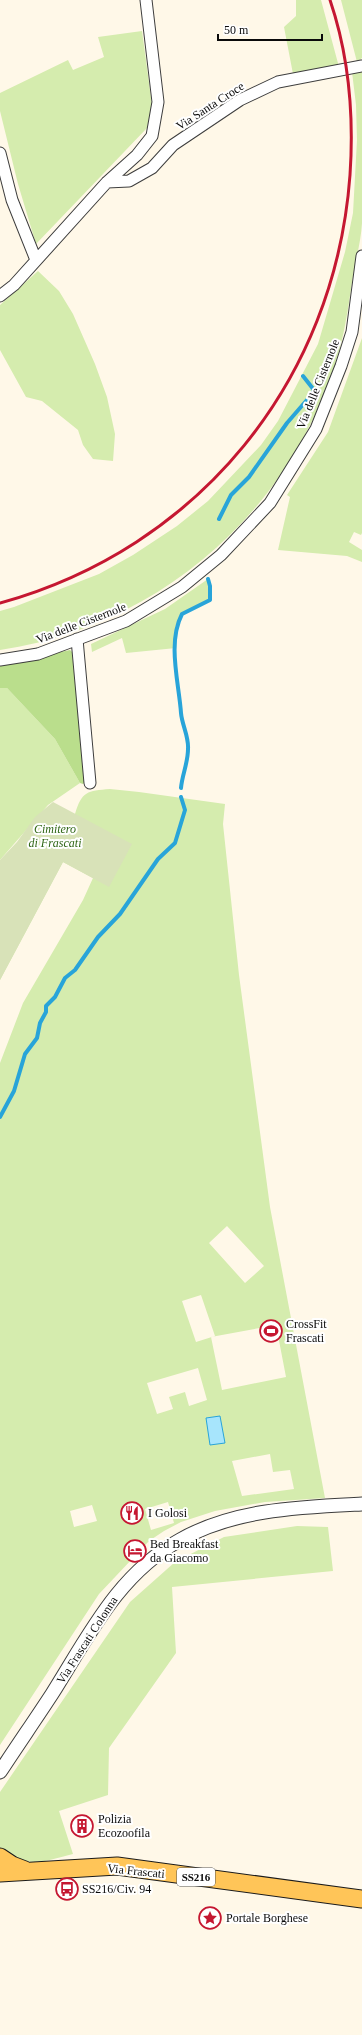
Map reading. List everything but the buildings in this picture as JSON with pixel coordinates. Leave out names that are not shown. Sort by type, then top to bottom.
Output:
[{"type":"main road","name":"Via Frascati","points":[[0,1857],[12,1865],[29,1871]]},
{"type":"main road","name":"Via Frascati","points":[[0,1873],[117,1866],[362,1899]]},
{"type":"street","points":[[0,296],[14,285],[107,182],[137,155],[152,136],[158,102],[146,0]]},
{"type":"street","name":"Via Santa Croce","points":[[107,182],[129,181],[152,168],[173,145],[240,100],[278,82],[362,66]]},
{"type":"street","points":[[0,153],[12,200],[36,260]]},
{"type":"street","name":"Via delle Cisternole","points":[[0,660],[38,654],[126,621],[182,587],[221,555],[270,503],[316,429],[341,366],[352,332],[362,256]]},
{"type":"street","points":[[77,639],[90,783]]},
{"type":"street","name":"Via Frascati Colonna","points":[[0,1772],[52,1694],[99,1617],[130,1579],[162,1551],[197,1531],[249,1515],[317,1506],[362,1504]]},
{"type":"green space","points":[[296,0],[321,0],[339,67],[293,74],[284,27],[296,16]]},
{"type":"green space","points":[[341,0],[362,0],[362,58],[357,62]]},
{"type":"green space","points":[[142,31],[152,105],[147,128],[36,244],[18,184],[0,111],[0,93],[68,60],[73,70],[104,57],[98,37]]},
{"type":"green space","points":[[362,71],[362,223],[360,243],[339,351],[318,408],[290,461],[254,509],[213,551],[166,587],[115,615],[59,637],[0,650],[0,611],[99,574],[133,555],[177,526],[208,501],[261,445],[278,421],[318,344],[345,252],[353,213],[357,140],[356,105],[352,72]]},
{"type":"green space","points":[[38,271],[59,291],[73,314],[95,364],[107,397],[115,434],[113,461],[93,459],[83,445],[78,430],[42,401],[26,397],[0,350],[0,305]]},
{"type":"green space","points":[[362,338],[362,533],[361,535],[354,532],[349,542],[362,550],[362,562],[347,556],[278,550],[290,497],[287,495],[328,432]]},
{"type":"green space","points":[[208,579],[210,586],[210,600],[188,612],[178,621],[175,628],[176,648],[126,653],[122,638],[92,652],[91,644],[165,609]]},
{"type":"green space","points":[[70,650],[72,652],[85,782],[83,784],[80,783],[55,739],[7,688],[0,688],[0,665]]},
{"type":"green space","points":[[0,688],[7,688],[55,739],[80,783],[48,805],[0,860]]},
{"type":"green space","points":[[110,789],[225,804],[223,824],[239,975],[270,1207],[325,1498],[265,1502],[215,1511],[181,1522],[149,1541],[99,1594],[0,1745],[0,1063],[23,1003],[83,900],[93,878],[63,862],[0,980],[0,958],[75,814],[80,801],[86,794],[91,792]],"holes":[[[227,1226],[264,1266],[245,1283],[209,1243]],[[201,1295],[215,1336],[213,1337],[276,1325],[286,1377],[222,1390],[211,1337],[196,1342],[182,1301]],[[198,1368],[207,1400],[189,1406],[185,1392],[169,1397],[173,1409],[157,1414],[147,1383]],[[270,1454],[273,1472],[290,1470],[294,1489],[242,1496],[232,1461]],[[168,1502],[174,1523],[151,1530],[145,1509]],[[92,1505],[97,1521],[74,1527],[70,1511]]]},
{"type":"green space","name":"Cimitero di Frascati","points":[[53,802],[132,844],[109,887],[63,862],[0,980],[0,860],[17,842],[35,817]]},
{"type":"green space","points":[[297,1526],[328,1527],[333,1571],[172,1587],[176,1653],[109,1748],[108,1795],[59,1811],[73,1854],[44,1861],[28,1862],[0,1851],[0,1792],[130,1602],[175,1562],[224,1537]]},
{"type":"water","points":[[220,1416],[225,1443],[210,1445],[206,1418]]},
{"type":"waterway","points":[[219,519],[231,495],[249,477],[287,423],[313,393],[314,390],[303,376]]},
{"type":"waterway","points":[[181,788],[188,754],[188,744],[182,718],[176,676],[175,637],[182,614],[210,600],[210,586],[208,579]]},
{"type":"waterway","points":[[0,1117],[14,1091],[25,1054],[37,1038],[40,1023],[46,1012],[46,1006],[55,997],[65,978],[75,970],[98,937],[120,914],[158,859],[175,843],[185,810],[181,797]]},
{"type":"railway","points":[[0,603],[72,577],[137,542],[194,498],[244,446],[285,386],[317,321],[339,250],[350,175],[351,131],[349,86],[342,43],[330,0]]},
{"type":"place","name":"CrossFit Frascati","points":[[271,1331]]},
{"type":"place","name":"I Golosi","points":[[132,1513]]},
{"type":"place","name":"Bed Breakfast da Giacomo","points":[[135,1551]]},
{"type":"place","name":"Polizia Ecozoofila","points":[[82,1826]]},
{"type":"place","name":"SS216/Civ. 94","points":[[67,1889]]},
{"type":"place","name":"Portale Borghese","points":[[210,1918]]}]
